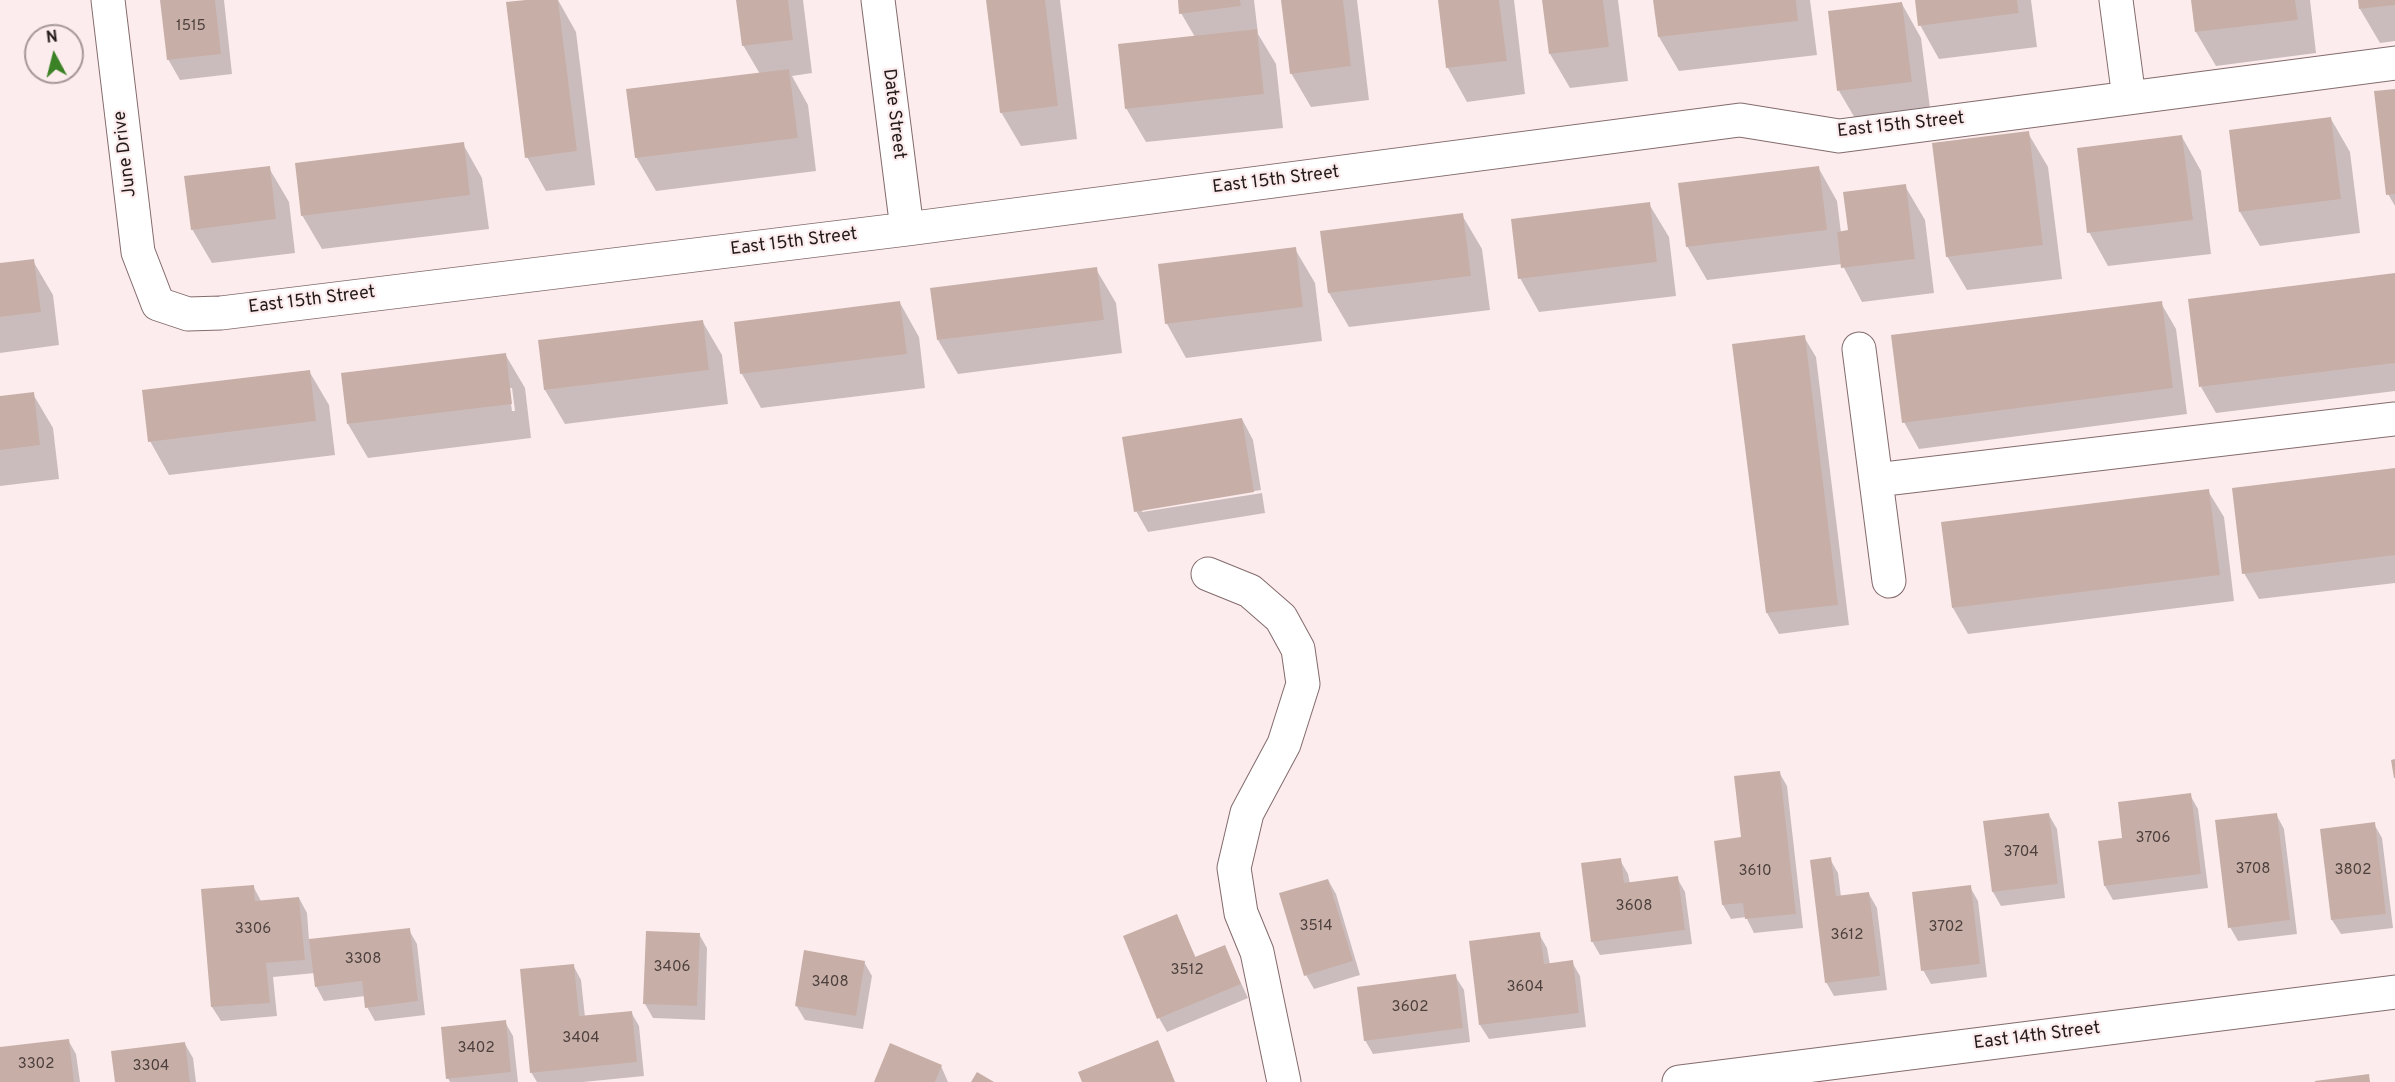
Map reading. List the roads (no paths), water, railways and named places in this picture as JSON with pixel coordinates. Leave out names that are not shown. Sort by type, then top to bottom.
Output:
[{"type":"street","name":"June Drive","points":[[108,0],[138,252],[158,304]]},
{"type":"street","name":"Date Street","points":[[878,0],[907,229]]},
{"type":"street","points":[[2116,0],[2129,98]]},
{"type":"street","name":"East 15th Street","points":[[158,304],[188,314],[221,312],[907,229],[1740,120],[1839,135],[2395,63]]},
{"type":"street","points":[[1859,349],[1889,581]]},
{"type":"street","points":[[1876,480],[2395,419]]},
{"type":"street","points":[[1208,574],[1250,591],[1281,618],[1298,649],[1302,672],[1303,684],[1284,744],[1247,813],[1234,868],[1240,913],[1257,952],[1284,1082]]},
{"type":"street","name":"East 14th Street","points":[[1679,1082],[2395,992]]}]
